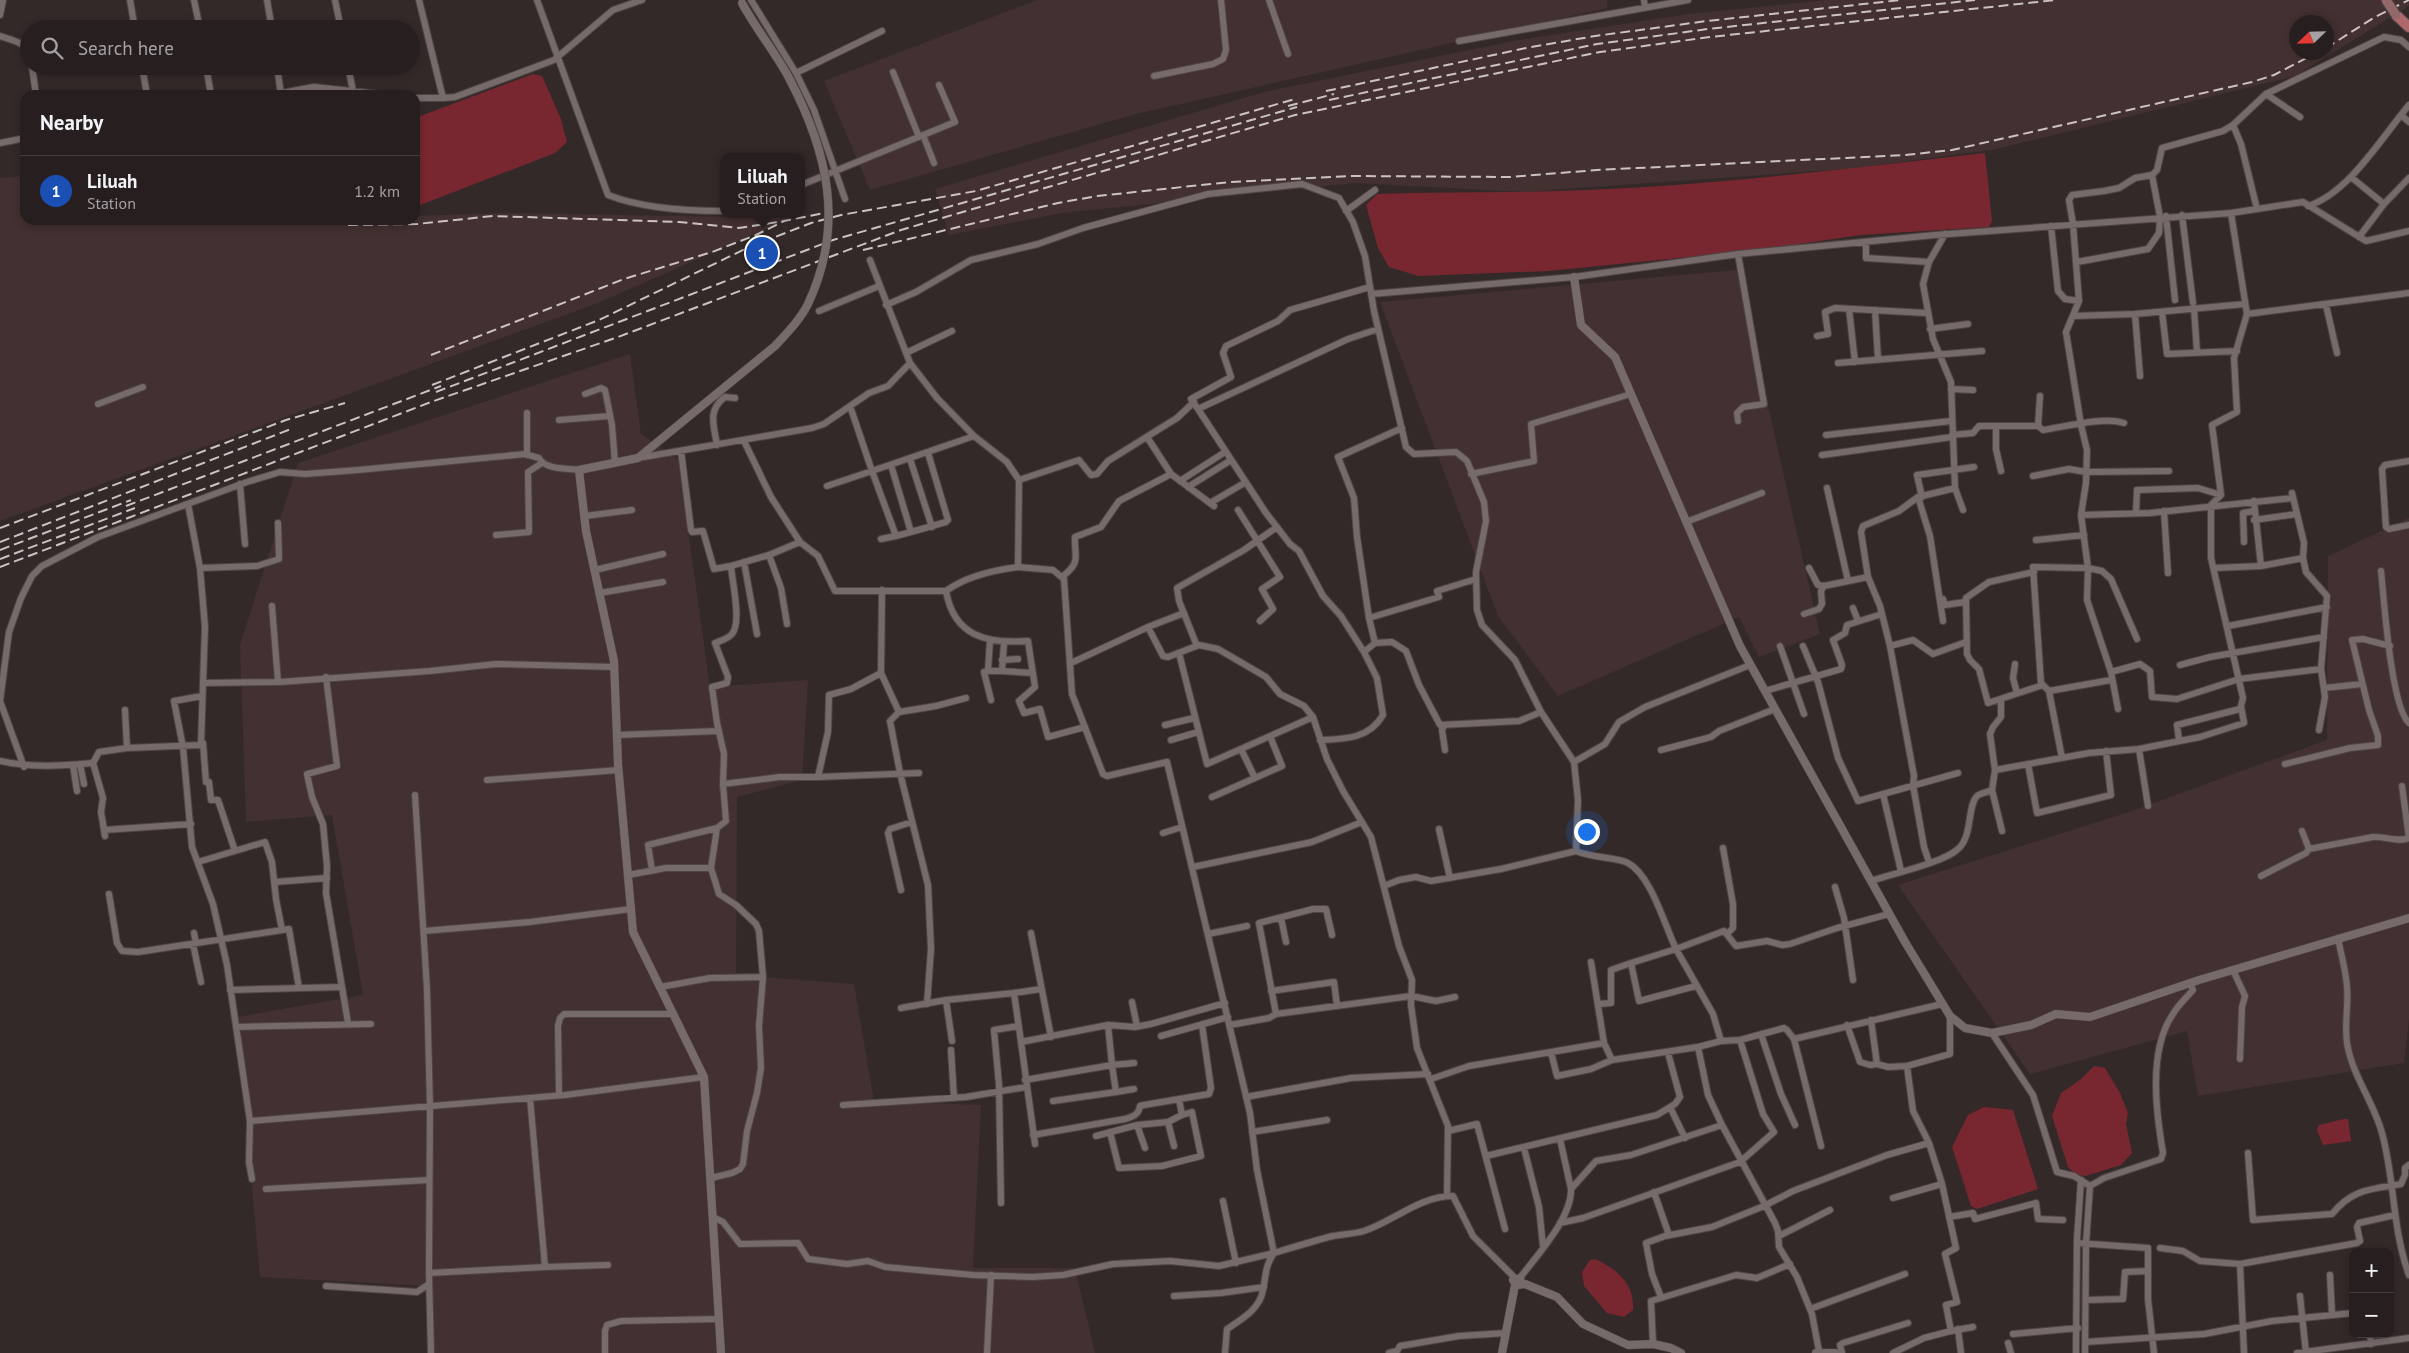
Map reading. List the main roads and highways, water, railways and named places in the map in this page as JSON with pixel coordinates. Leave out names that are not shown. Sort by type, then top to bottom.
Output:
[{"type":"main road","points":[[2386,0],[2396,15],[2409,27]]},
{"type":"railway","points":[[1326,91],[1526,48],[1595,36],[1707,21],[1901,0]]},
{"type":"railway","points":[[1329,100],[1597,44],[1708,29],[1975,0]]},
{"type":"railway","points":[[0,567],[431,402],[618,337],[901,230],[1295,115],[1600,52],[1710,37],[2056,0]]},
{"type":"railway","points":[[2334,43],[2375,17],[2409,0]]},
{"type":"railway","points":[[863,250],[1058,203],[1097,196],[1230,182],[1351,176],[1510,177],[1597,170],[1905,155],[1952,150],[2252,82],[2274,75],[2303,60]]},
{"type":"railway","points":[[1288,106],[1334,94]]},
{"type":"railway","points":[[432,385],[599,320],[747,248],[811,223],[841,215],[976,191],[1295,99]]},
{"type":"railway","points":[[436,392],[833,240],[1297,107]]},
{"type":"railway","points":[[805,217],[824,213]]},
{"type":"railway","points":[[420,224],[493,216],[679,222],[739,228],[784,221]]},
{"type":"railway","points":[[431,355],[624,279],[712,252],[756,235],[784,221],[799,218]]},
{"type":"railway","points":[[126,506],[441,386]]},
{"type":"railway","points":[[0,528],[286,420],[345,403]]},
{"type":"railway","points":[[0,542],[291,429]]},
{"type":"railway","points":[[0,550],[131,500]]},
{"type":"railway","points":[[0,559],[135,508]]},
{"type":"place","name":"Liluah","points":[[762,253]]}]
